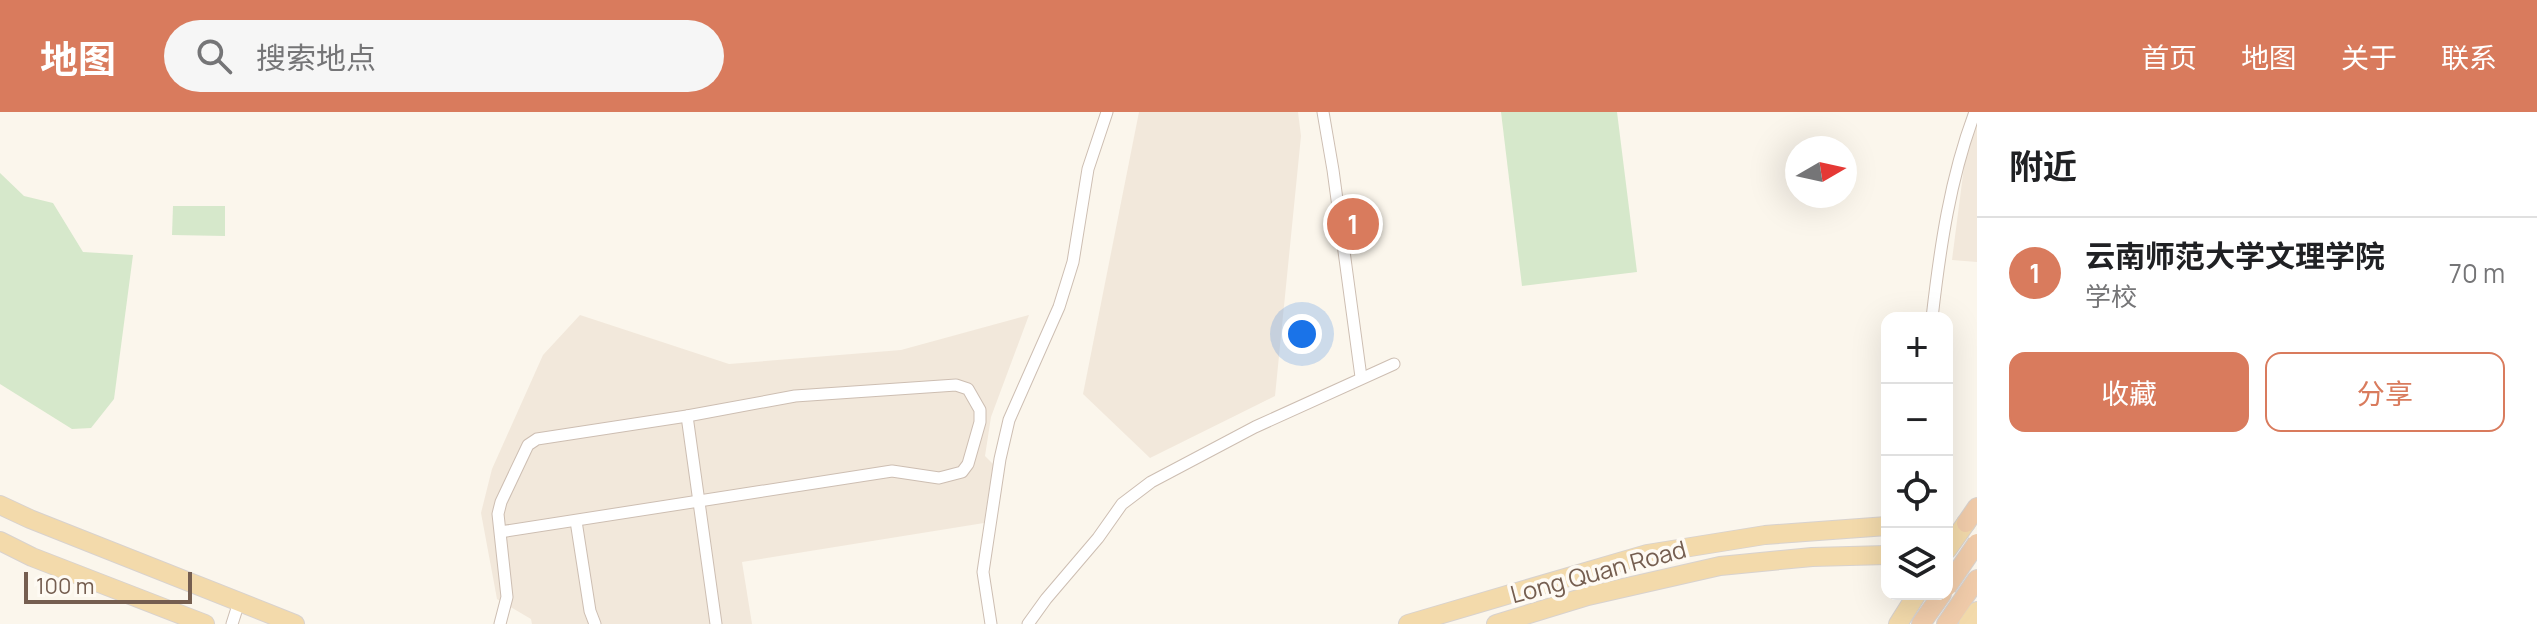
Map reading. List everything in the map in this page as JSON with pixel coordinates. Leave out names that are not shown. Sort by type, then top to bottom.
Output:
[{"type":"highway","points":[[1972,523],[1977,507]]},
{"type":"highway","points":[[1953,578],[1977,543]]},
{"type":"highway","points":[[1946,624],[1977,579]]},
{"type":"highway","points":[[1921,624],[1938,600]]},
{"type":"main road","points":[[0,505],[295,624]]},
{"type":"main road","points":[[1953,544],[1972,523]]},
{"type":"main road","name":"Long Quan Road","points":[[1408,624],[1647,554],[1765,535],[1881,526]]},
{"type":"main road","points":[[0,541],[32,557],[205,624]]},
{"type":"main road","points":[[1953,551],[1977,551]]},
{"type":"main road","name":"Long Quan Road","points":[[1496,624],[1588,596],[1720,566],[1812,557],[1881,555]]},
{"type":"main road","points":[[1898,624],[1912,600]]},
{"type":"main road","points":[[1968,624],[1977,611]]},
{"type":"street","points":[[991,624],[983,572],[1000,459],[1009,420],[1059,307],[1073,262],[1088,169],[1107,112]]},
{"type":"street","points":[[1323,112],[1361,377]]},
{"type":"street","points":[[1933,312],[1954,177],[1975,112]]},
{"type":"street","points":[[1028,624],[1122,504],[1151,482],[1255,427],[1394,364]]},
{"type":"street","points":[[500,532],[892,471],[950,477],[962,472],[968,464],[980,422],[980,410],[968,389],[956,385],[795,396],[545,438],[528,445],[498,514],[507,597],[500,624]]},
{"type":"street","points":[[687,416],[716,624]]},
{"type":"street","points":[[576,521],[590,611],[595,624]]},
{"type":"street","points":[[232,624],[239,602]]},
{"type":"shaded area","points":[[1139,112],[1298,112],[1301,136],[1275,396],[1150,458],[1083,394]]},
{"type":"shaded area","points":[[1977,115],[1977,262],[1952,260],[1965,159]]},
{"type":"shaded area","points":[[580,315],[729,364],[901,350],[1029,315],[991,417],[985,456],[993,464],[984,523],[742,562],[752,624],[532,624],[531,619],[497,599],[481,513],[492,469],[543,355]]},
{"type":"green space","points":[[1501,112],[1617,112],[1637,272],[1522,286]]},
{"type":"green space","points":[[0,173],[24,196],[53,203],[83,252],[133,255],[114,399],[91,428],[72,429],[0,384]]},
{"type":"green space","points":[[173,206],[225,206],[225,236],[172,235]]},
{"type":"place","name":"云南师范大学文理学院","points":[[1353,224]]}]
